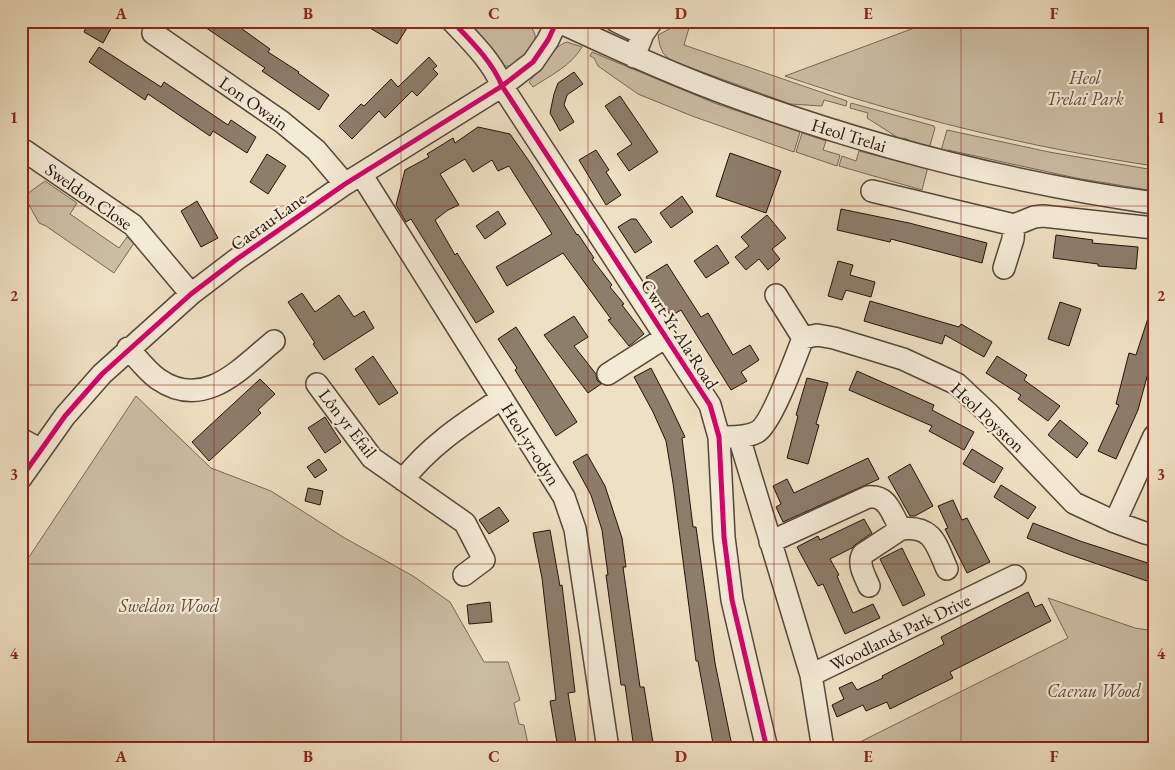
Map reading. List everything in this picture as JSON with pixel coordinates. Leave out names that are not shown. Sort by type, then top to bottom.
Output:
[{"type":"street","points":[[452,21],[498,76],[502,86]]},
{"type":"street","name":"Caerau Lane","points":[[21,478],[65,416],[102,374],[128,348],[191,294],[237,259],[353,179],[502,86],[533,62],[548,40],[557,21]]},
{"type":"street","name":"Heol Trelai","points":[[557,21],[634,57],[719,91],[795,118],[906,152],[1001,176],[1154,203]]},
{"type":"street","points":[[616,21],[648,28],[634,57]]},
{"type":"street","name":"Lon Owain","points":[[153,32],[282,122],[353,179]]},
{"type":"street","name":"Cwrt-Yr-Ala Road","points":[[502,86],[729,437],[770,542],[811,675],[822,749]]},
{"type":"street","name":"Sweldon Close","points":[[21,150],[133,226],[191,294]]},
{"type":"street","name":"Heol-yr-odyn","points":[[353,179],[502,398],[564,497],[575,529],[608,749]]},
{"type":"street","points":[[872,191],[1014,225],[1034,217],[1043,216],[1154,228]]},
{"type":"street","points":[[1004,268],[1013,239],[1014,225]]},
{"type":"street","points":[[729,437],[759,432],[771,414],[803,338],[776,295]]},
{"type":"street","name":"Heol Poyston","points":[[803,338],[817,335],[834,338],[903,359],[957,384],[989,414],[1074,503],[1114,522],[1154,535]]},
{"type":"street","points":[[608,374],[666,337]]},
{"type":"street","points":[[128,348],[158,379],[182,391],[206,390],[225,380],[274,341]]},
{"type":"street","name":"Lôn yr Efail","points":[[317,384],[372,458],[464,523],[484,560],[464,575]]},
{"type":"street","points":[[403,480],[417,462],[436,444],[502,398]]},
{"type":"street","points":[[1114,522],[1154,436]]},
{"type":"street","name":"Cwrt-Yr-Ala Road","points":[[729,437],[724,537],[732,600],[767,749]]},
{"type":"street","points":[[21,439],[41,450]]},
{"type":"street","points":[[770,542],[868,497],[876,496],[886,503],[901,529]]},
{"type":"street","points":[[869,586],[860,562],[861,557],[901,529],[911,528],[926,532],[934,539],[946,569]]},
{"type":"street","name":"Woodlands Park Drive","points":[[811,675],[991,594],[1014,576]]},
{"type":"green space","points":[[452,21],[528,21],[534,33],[534,44],[528,54],[513,66],[497,64]]},
{"type":"green space","points":[[684,21],[691,21],[684,45],[847,101],[846,106],[824,100],[822,106],[790,104],[675,62],[663,53],[658,35]]},
{"type":"green space","name":"Heol Trelai Park","points":[[933,21],[1025,21],[1032,25],[1040,21],[1154,21],[1154,166],[1060,150],[967,129],[876,105],[785,76]]},
{"type":"green space","points":[[567,42],[582,47],[566,65],[533,87],[529,82],[551,54]]},
{"type":"green space","points":[[592,52],[717,104],[800,132],[794,152],[692,116],[638,94],[598,66],[594,58],[590,56]]},
{"type":"green space","points":[[851,103],[934,126],[928,152],[905,138],[900,139],[867,118],[868,113],[850,108]]},
{"type":"green space","points":[[947,130],[1049,152],[1154,170],[1154,191],[1076,178],[948,150],[945,154],[940,154]]},
{"type":"green space","points":[[802,133],[826,141],[823,150],[840,155],[837,166],[796,152]]},
{"type":"green space","points":[[859,151],[912,165],[924,161],[929,163],[922,190],[839,166],[842,156],[856,161]]},
{"type":"green space","points":[[45,181],[77,203],[70,214],[119,248],[127,237],[134,243],[114,273],[39,223],[24,196]]},
{"type":"green space","name":"Sweldon Wood","points":[[136,396],[211,468],[271,491],[343,537],[413,576],[450,602],[484,662],[508,662],[520,700],[514,703],[519,724],[524,725],[529,749],[21,749],[21,569]]},
{"type":"green space","name":"Caerau Wood","points":[[1048,598],[1135,628],[1154,631],[1154,749],[846,749],[1068,638]]},
{"type":"building","points":[[89,21],[115,21],[103,43],[84,32]]},
{"type":"building","points":[[196,21],[231,21],[270,49],[268,52],[299,72],[329,95],[319,110],[262,71],[265,68]]},
{"type":"building","points":[[358,21],[395,21],[407,28],[397,44]]},
{"type":"building","points":[[99,47],[161,87],[164,82],[228,125],[231,120],[256,137],[247,153],[213,131],[210,136],[148,94],[145,100],[89,62]]},
{"type":"building","points":[[429,57],[437,66],[433,69],[438,74],[417,96],[412,91],[385,118],[379,111],[352,139],[339,126],[361,104],[364,106],[391,79],[398,87]]},
{"type":"building","points":[[574,72],[583,84],[567,95],[564,105],[574,122],[560,131],[550,113],[554,94],[558,83]]},
{"type":"building","points":[[620,96],[658,152],[629,171],[617,154],[632,144],[605,106]]},
{"type":"building","points":[[478,127],[510,134],[529,161],[594,258],[592,259],[612,285],[610,287],[644,334],[629,346],[608,320],[611,319],[563,253],[507,286],[496,267],[552,234],[509,166],[498,171],[492,160],[473,172],[465,159],[440,174],[459,205],[448,210],[435,220],[455,255],[457,253],[494,312],[476,323],[411,219],[406,222],[396,205],[405,170],[429,157],[427,154],[453,138],[455,143]]},
{"type":"building","points":[[596,150],[609,170],[606,172],[621,195],[606,205],[579,160]]},
{"type":"building","points":[[730,153],[781,171],[766,213],[716,196]]},
{"type":"building","points":[[267,154],[286,166],[268,194],[250,182]]},
{"type":"building","points":[[682,196],[693,212],[671,228],[660,213]]},
{"type":"building","points":[[197,201],[218,238],[201,247],[181,211]]},
{"type":"building","points":[[841,209],[909,223],[987,243],[982,263],[891,239],[890,242],[837,230]]},
{"type":"building","points":[[498,211],[506,224],[485,239],[476,226]]},
{"type":"building","points":[[767,215],[786,238],[772,249],[780,259],[768,270],[759,259],[746,270],[735,257],[749,246],[741,237]]},
{"type":"building","points":[[631,219],[636,219],[652,242],[635,253],[618,227]]},
{"type":"building","points":[[1056,235],[1093,240],[1092,243],[1138,247],[1136,269],[1098,266],[1098,264],[1053,258]]},
{"type":"building","points":[[717,245],[729,263],[706,278],[694,261]]},
{"type":"building","points":[[838,261],[853,265],[850,275],[875,282],[871,297],[846,290],[842,300],[828,296]]},
{"type":"building","points":[[667,264],[701,317],[708,313],[733,355],[750,345],[759,360],[741,372],[747,381],[731,390],[681,310],[671,316],[646,277]]},
{"type":"building","points":[[302,293],[315,312],[339,295],[354,317],[364,311],[374,328],[324,360],[288,302]]},
{"type":"building","points":[[870,301],[959,327],[961,324],[992,342],[984,357],[945,335],[942,344],[864,321]]},
{"type":"building","points":[[1060,302],[1081,309],[1069,346],[1048,339]]},
{"type":"building","points":[[1151,309],[1154,309],[1154,351],[1138,410],[1116,459],[1098,451],[1119,405],[1116,404],[1129,353],[1136,355]]},
{"type":"building","points":[[574,316],[588,337],[574,346],[596,374],[597,380],[601,384],[588,393],[544,335]]},
{"type":"building","points":[[516,327],[577,422],[556,436],[498,339]]},
{"type":"building","points":[[373,356],[398,393],[379,405],[355,369]]},
{"type":"building","points":[[997,356],[1027,375],[1024,380],[1060,406],[1048,421],[1018,399],[1021,395],[986,373]]},
{"type":"building","points":[[651,368],[685,437],[682,438],[693,527],[696,527],[715,663],[732,746],[714,749],[698,661],[696,661],[666,441],[634,377]]},
{"type":"building","points":[[857,371],[934,405],[932,410],[974,432],[964,450],[929,431],[932,426],[849,390]]},
{"type":"building","points":[[807,378],[828,383],[816,424],[819,425],[808,464],[787,458],[798,416],[796,415]]},
{"type":"building","points":[[260,379],[275,394],[258,410],[261,413],[209,461],[192,442]]},
{"type":"building","points":[[325,417],[341,442],[325,453],[308,428]]},
{"type":"building","points":[[1060,420],[1088,443],[1077,458],[1048,435]]},
{"type":"building","points":[[972,449],[1003,468],[994,483],[963,464]]},
{"type":"building","points":[[587,454],[605,486],[622,538],[626,567],[623,567],[640,687],[644,687],[654,749],[634,749],[625,685],[621,685],[606,575],[608,575],[602,530],[591,495],[573,462]]},
{"type":"building","points":[[868,458],[879,479],[783,522],[776,507],[781,504],[773,486],[787,479],[794,493]]},
{"type":"building","points":[[319,459],[327,470],[315,478],[307,467]]},
{"type":"building","points":[[910,464],[933,506],[915,516],[910,516],[888,477]]},
{"type":"building","points":[[1001,485],[1036,507],[1028,519],[994,497]]},
{"type":"building","points":[[308,488],[323,491],[320,505],[305,501]]},
{"type":"building","points":[[953,500],[962,520],[967,518],[990,562],[967,573],[945,529],[948,528],[938,506]]},
{"type":"building","points":[[499,507],[509,521],[489,534],[479,520]]},
{"type":"building","points":[[864,519],[872,533],[852,548],[830,559],[839,575],[837,576],[853,613],[873,604],[880,618],[845,634],[823,584],[818,586],[797,547],[818,536],[820,540]]},
{"type":"building","points":[[1033,523],[1080,541],[1154,565],[1154,572],[1150,582],[1027,538]]},
{"type":"building","points":[[550,530],[560,586],[562,585],[575,692],[568,693],[577,749],[558,749],[550,701],[556,700],[542,578],[533,533]]},
{"type":"building","points":[[902,548],[925,595],[903,606],[880,559]]},
{"type":"building","points":[[1028,592],[1035,607],[1042,604],[1051,621],[950,672],[953,678],[890,709],[887,702],[866,711],[863,705],[837,717],[832,705],[844,699],[839,688],[852,682],[857,690],[883,678],[882,676],[944,644],[941,637]]},
{"type":"building","points":[[490,602],[492,622],[469,624],[467,605]]},
{"type":"cycle path","points":[[452,21],[480,51],[492,68],[710,405],[719,437],[724,537],[732,600],[767,749]]},
{"type":"cycle path","points":[[21,478],[65,416],[102,374],[191,294],[237,259],[345,184],[502,86],[533,62],[548,40],[557,21]]}]
